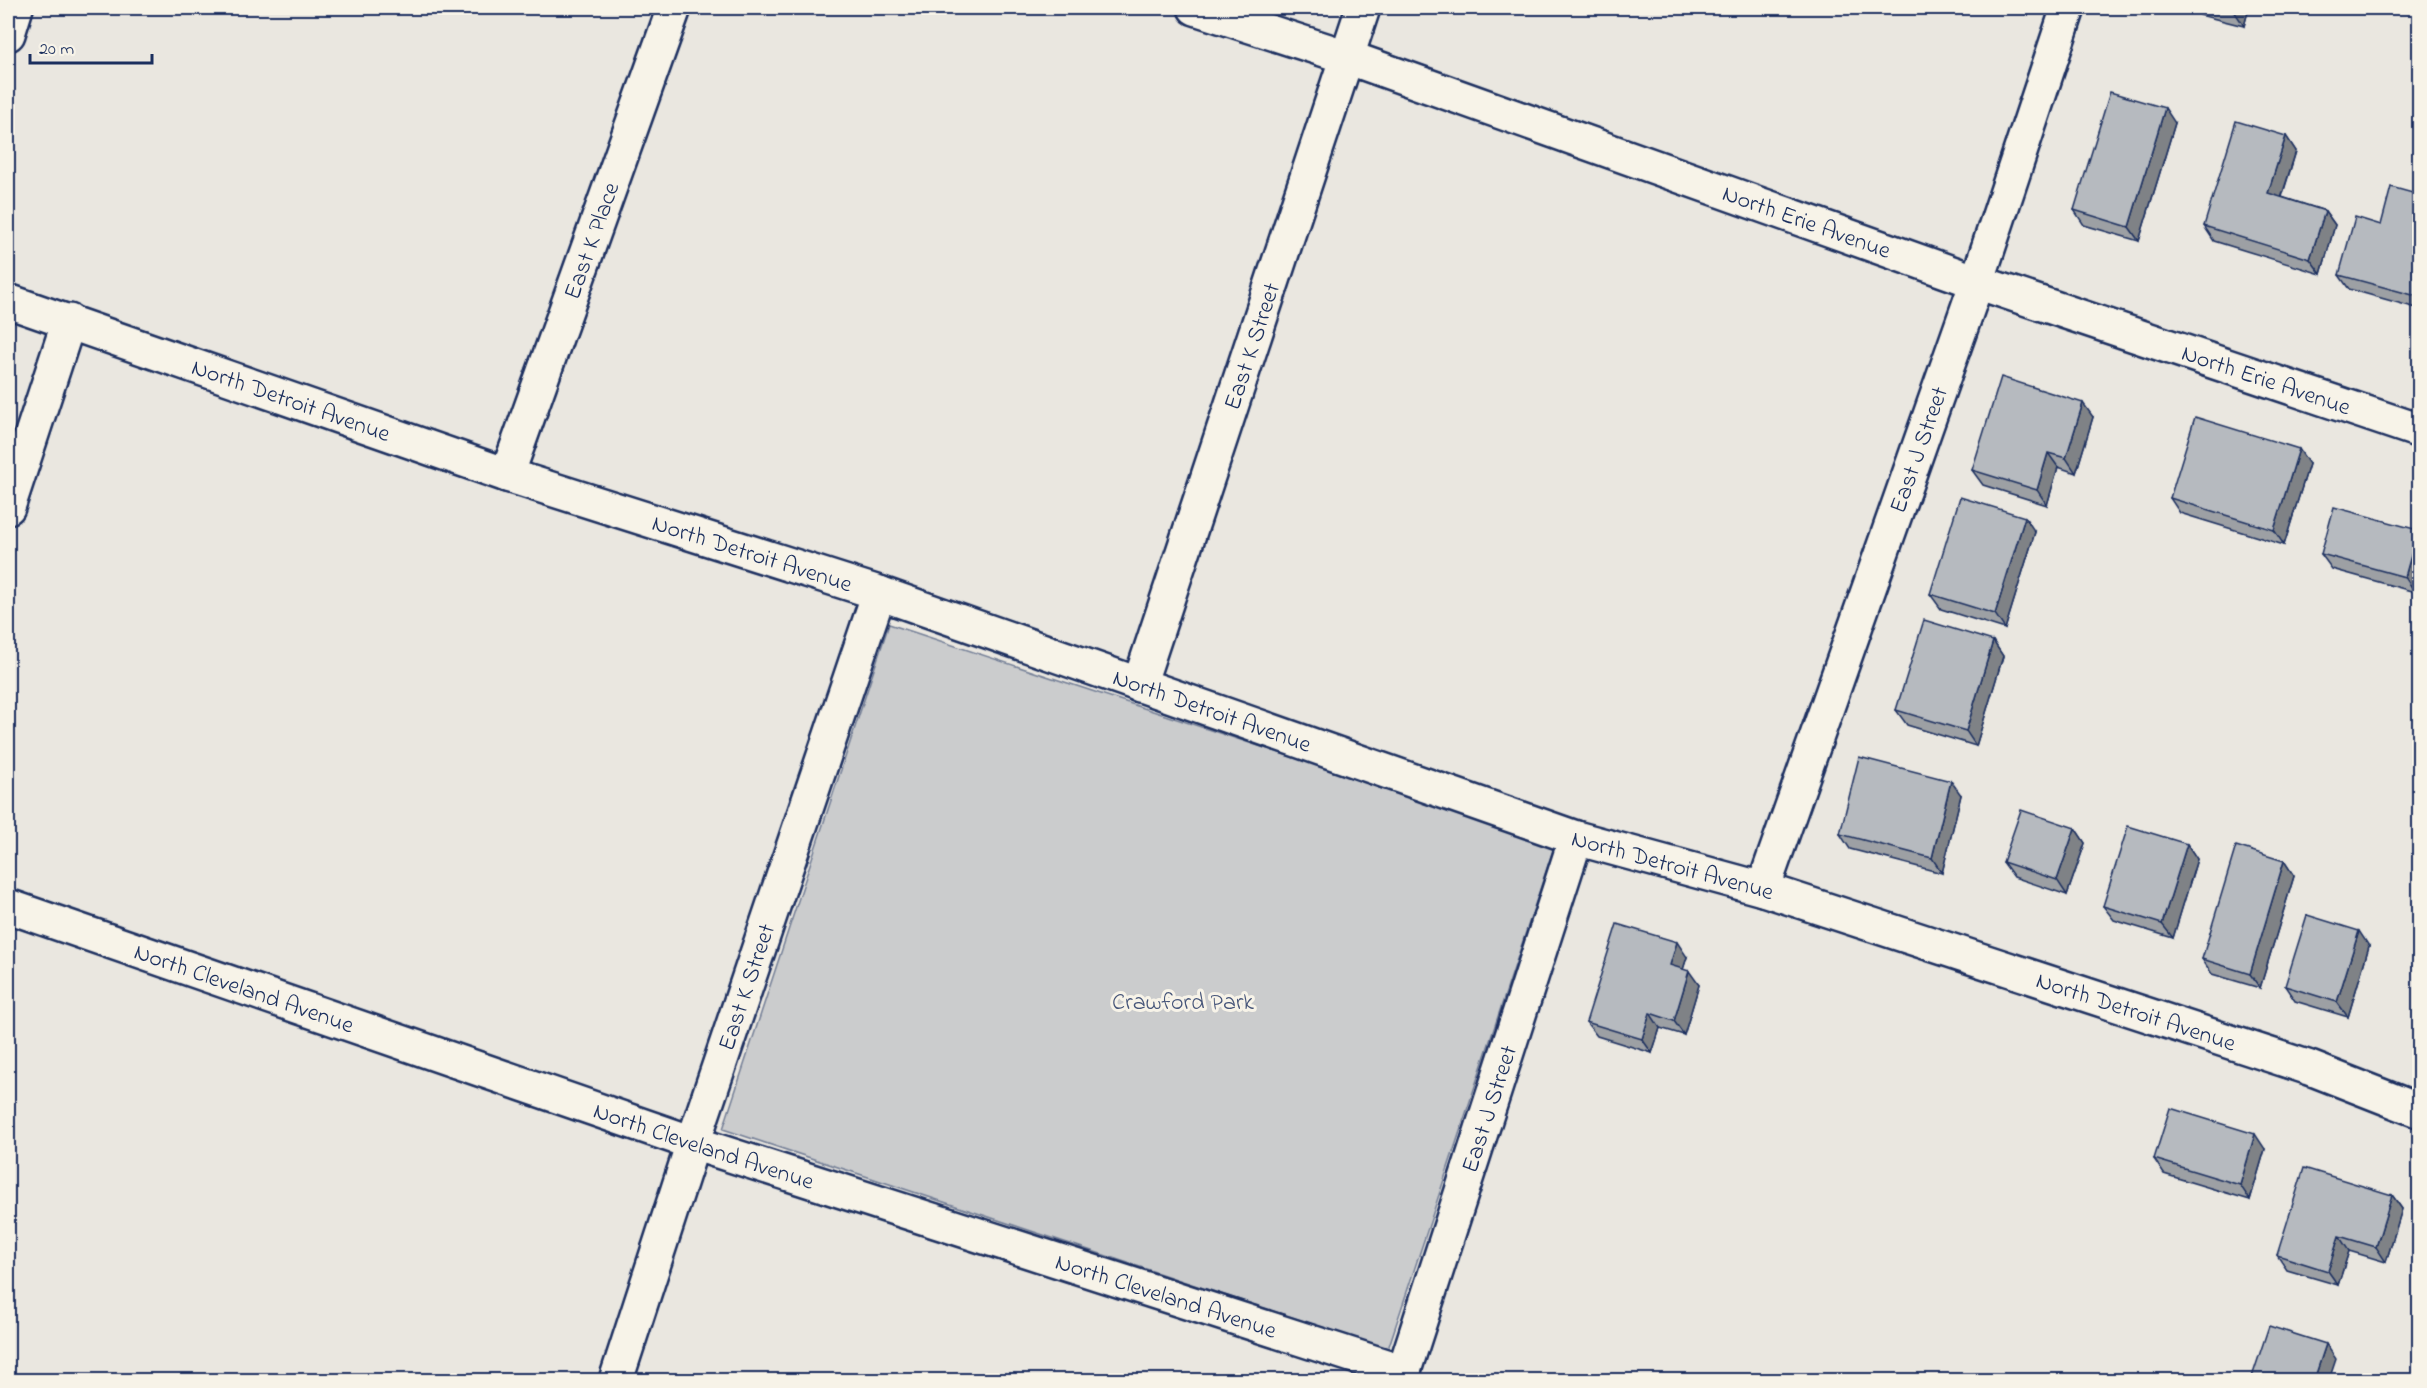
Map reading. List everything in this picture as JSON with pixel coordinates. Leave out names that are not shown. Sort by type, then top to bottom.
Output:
[{"type":"street","points":[[8,34],[16,8]]},
{"type":"street","name":"East K Place","points":[[507,475],[674,8]]},
{"type":"street","name":"North Erie Avenue","points":[[1195,8],[1347,57],[1977,282],[2420,431]]},
{"type":"street","name":"East K Street","points":[[1139,685],[1363,8]]},
{"type":"street","name":"East J Street","points":[[1763,889],[1977,282],[2068,8]]},
{"type":"street","name":"North Detroit Avenue","points":[[8,301],[507,475],[879,593],[1576,838],[1763,889],[2310,1068],[2420,1111]]},
{"type":"street","points":[[8,507],[69,321]]},
{"type":"street","name":"East K Street","points":[[616,1380],[693,1143],[879,593]]},
{"type":"street","name":"East J Street","points":[[1403,1376],[1576,838]]},
{"type":"street","name":"North Cleveland Avenue","points":[[8,906],[693,1143],[1403,1376]]},
{"type":"green space","name":"Crawford Park","points":[[889,624],[1555,844],[1388,1349],[723,1129]]},
{"type":"building","points":[[2217,8],[2235,8],[2234,11]]},
{"type":"building","points":[[2110,92],[2165,108],[2129,227],[2074,210]]},
{"type":"building","points":[[2236,121],[2286,136],[2268,193],[2325,211],[2310,259],[2204,226]]},
{"type":"building","points":[[2391,187],[2420,195],[2420,221],[2415,236],[2420,237],[2420,297],[2339,275],[2355,217],[2381,225]]},
{"type":"building","points":[[2001,377],[2083,403],[2066,458],[2048,453],[2037,490],[1972,470]]},
{"type":"building","points":[[2195,417],[2299,449],[2274,530],[2170,498]]},
{"type":"building","points":[[1960,497],[2025,517],[1995,614],[1930,594]]},
{"type":"building","points":[[2334,507],[2418,530],[2405,577],[2321,554]]},
{"type":"building","points":[[1924,620],[1993,641],[1966,731],[1896,710]]},
{"type":"building","points":[[1859,757],[1951,781],[1932,858],[1840,834]]},
{"type":"building","points":[[2021,810],[2075,828],[2057,880],[2003,862]]},
{"type":"building","points":[[2128,826],[2187,844],[2162,924],[2103,906]]},
{"type":"building","points":[[2236,846],[2284,861],[2250,974],[2202,959]]},
{"type":"building","points":[[2307,915],[2359,931],[2337,1002],[2285,986]]},
{"type":"building","points":[[1617,924],[1677,942],[1670,965],[1689,971],[1674,1021],[1650,1013],[1642,1039],[1586,1022]]},
{"type":"building","points":[[2170,1108],[2255,1134],[2240,1185],[2154,1159]]},
{"type":"building","points":[[2304,1168],[2392,1195],[2376,1247],[2339,1236],[2328,1271],[2277,1255]]},
{"type":"building","points":[[2269,1326],[2326,1344],[2314,1380],[2251,1380]]}]
